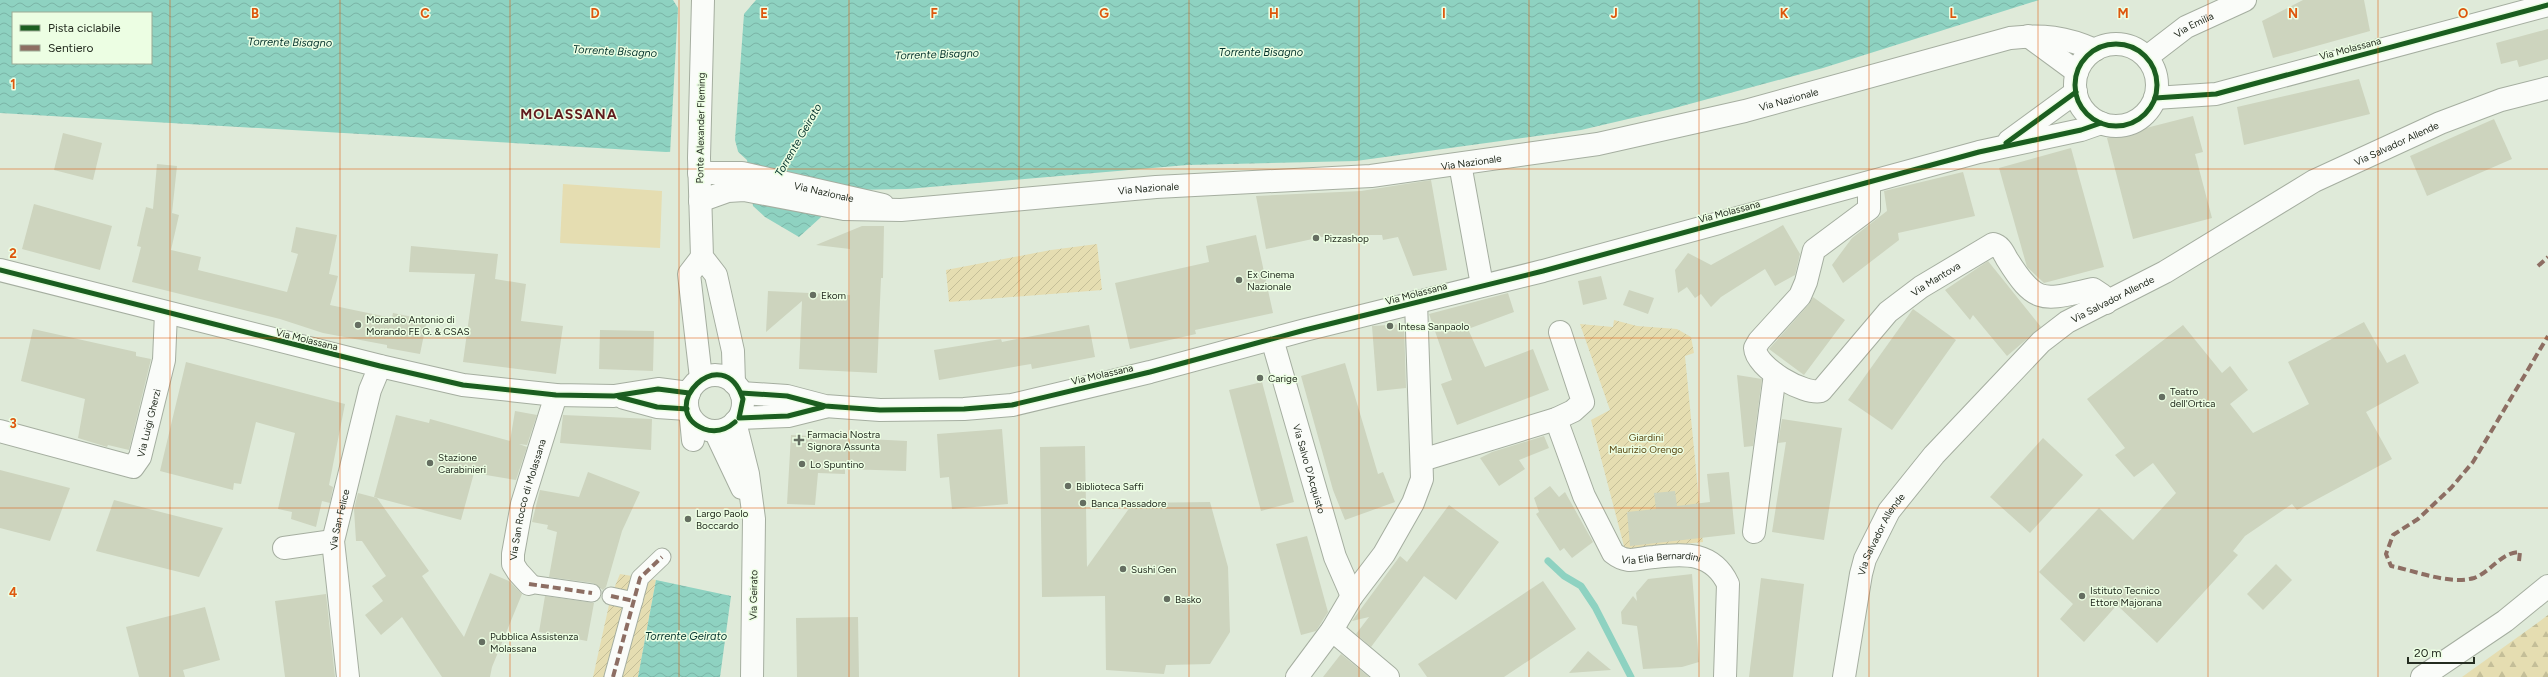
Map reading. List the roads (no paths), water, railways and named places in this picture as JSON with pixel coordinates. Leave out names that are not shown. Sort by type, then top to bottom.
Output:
[{"type":"main road","name":"Ponte Alexander Fleming","points":[[702,257],[699,166],[703,0]]},
{"type":"main road","name":"Via Emilia","points":[[2147,57],[2186,27],[2245,0]]},
{"type":"main road","name":"Via Molassana","points":[[2155,98],[2216,94],[2548,5]]},
{"type":"main road","name":"Via Nazionale","points":[[700,201],[728,191],[744,190],[844,209],[902,210],[1156,187],[1371,176],[1598,144],[1745,111],[1983,45],[2028,36],[2071,39],[2095,50]]},
{"type":"main road","points":[[2028,36],[2076,82],[2084,110],[2101,123],[2111,126],[2133,122],[2143,116],[2155,98],[2156,75],[2147,57],[2140,51],[2122,44],[2113,44],[2095,50],[2084,59],[2076,82]]},
{"type":"main road","name":"Via Molassana","points":[[2003,146],[2076,82]]},
{"type":"main road","name":"Via Salvador Allende","points":[[1844,677],[1861,574],[1865,559],[1889,511],[1934,455],[2041,342],[2067,322],[2165,272],[2314,181],[2440,123],[2501,100],[2548,88]]},
{"type":"main road","name":"Via Molassana","points":[[692,408],[718,375],[737,388],[787,396],[825,406],[880,410],[964,409],[1012,405],[1150,372],[1482,285],[1543,271],[1869,184],[2003,146],[2081,130],[2101,123]]},
{"type":"main road","points":[[1460,164],[1482,285]]},
{"type":"main road","name":"Via Nazionale","points":[[699,166],[742,173],[902,210]]},
{"type":"main road","name":"Via Mantova","points":[[1869,184],[1869,209],[1814,250],[1806,282],[1800,296],[1759,341],[1755,348],[1759,361],[1775,374],[1807,390],[1814,392],[1822,391],[1888,312],[1913,293],[1992,244],[1997,245],[2025,286],[2033,294],[2057,298],[2093,289],[2102,295],[2106,303]]},
{"type":"main road","points":[[692,408],[689,274],[702,257],[716,275],[732,351],[737,388],[743,406],[737,420]]},
{"type":"main road","name":"Via Molassana","points":[[0,270],[166,313],[463,385],[556,395],[614,396],[657,407],[692,408]]},
{"type":"main road","points":[[1297,677],[1332,630],[1352,596],[1384,554],[1413,503],[1422,479],[1416,302]]},
{"type":"main road","name":"Via Luigi Gherzi","points":[[0,431],[133,467],[140,457],[162,367],[166,313]]},
{"type":"main road","points":[[1422,460],[1556,419],[1573,411],[1583,402],[1560,332]]},
{"type":"main road","name":"Via Salvo D'Acquisto","points":[[1272,339],[1334,556],[1352,596]]},
{"type":"main road","name":"Via San Felice","points":[[348,677],[333,541],[370,390],[380,366]]},
{"type":"main road","points":[[1754,532],[1775,374]]},
{"type":"main road","name":"Via San Rocco di Molassana","points":[[529,584],[513,564],[513,554],[522,504],[556,395]]},
{"type":"main road","name":"Via Molassana","points":[[692,408],[702,428],[715,431],[726,429],[737,420],[788,416],[825,406]]},
{"type":"main road","name":"Via Elia Bernardini","points":[[1556,419],[1584,496],[1613,553],[1622,560],[1632,561],[1653,557],[1691,555],[1716,565],[1723,574],[1728,584],[1725,677]]},
{"type":"main road","name":"Via Geirato","points":[[737,420],[748,474],[753,512],[752,677]]},
{"type":"main road","name":"Via Geirato","points":[[715,431],[753,512]]},
{"type":"main road","points":[[284,548],[333,541]]},
{"type":"main road","points":[[2422,677],[2505,621],[2548,586]]},
{"type":"main road","points":[[1332,630],[1388,677]]},
{"type":"street","points":[[613,677],[640,578],[662,557]]},
{"type":"street","name":"Via San Rocco di Molassana","points":[[529,584],[592,593]]},
{"type":"street","points":[[611,596],[634,600]]},
{"type":"water","name":"Torrente Bisagno","points":[[0,0],[2039,0],[1823,68],[1671,109],[1581,130],[1356,161],[1187,165],[907,189],[851,190],[799,237],[765,217],[753,206],[747,160],[735,149],[666,152],[0,113]]},
{"type":"water","name":"Torrente Geirato","points":[[656,580],[731,596],[720,677],[638,677]]},
{"type":"waterway","points":[[1548,561],[1564,576],[1581,586],[1595,607],[1631,677]]},
{"type":"place","name":"Pizzashop","points":[[1316,238]]},
{"type":"place","name":"Ex Cinema Nazionale","points":[[1239,280]]},
{"type":"place","name":"Ekom","points":[[813,295]]},
{"type":"place","name":"Morando Antonio di Morando FE G. & CSAS","points":[[358,325]]},
{"type":"place","name":"Intesa Sanpaolo","points":[[1390,326]]},
{"type":"place","name":"Carige","points":[[1260,378]]},
{"type":"place","name":"Teatro dell'Ortica","points":[[2162,397]]},
{"type":"place","name":"Farmacia Nostra Signora Assunta","points":[[799,440]]},
{"type":"place","name":"Stazione Carabinieri","points":[[430,463]]},
{"type":"place","name":"Lo Spuntino","points":[[802,464]]},
{"type":"place","name":"Biblioteca Saffi","points":[[1068,486]]},
{"type":"place","name":"Banca Passadore","points":[[1083,503]]},
{"type":"place","name":"Largo Paolo Boccardo","points":[[688,519]]},
{"type":"place","name":"Sushi Gen","points":[[1123,569]]},
{"type":"place","name":"Istituto Tecnico Ettore Majorana","points":[[2082,596]]},
{"type":"place","name":"Basko","points":[[1167,599]]},
{"type":"place","name":"Pubblica Assistenza Molassana","points":[[482,642]]},
{"type":"district","name":"MOLASSANA","points":[[569,114]]},
{"type":"park label","name":"Giardini Maurizio Orengo","points":[[1646,442]]}]
